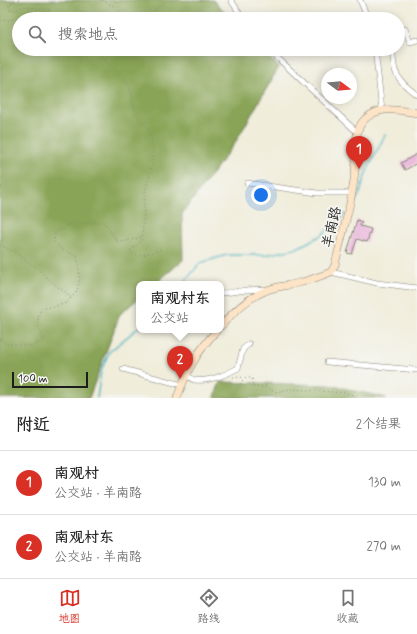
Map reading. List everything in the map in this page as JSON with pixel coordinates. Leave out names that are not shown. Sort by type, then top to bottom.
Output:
[{"type":"street","points":[[231,0],[239,12]]},
{"type":"street","points":[[360,0],[365,12]]},
{"type":"street","points":[[405,29],[410,42],[417,40]]},
{"type":"street","points":[[276,56],[357,132],[364,120],[371,114],[382,110],[395,109],[417,113]]},
{"type":"street","points":[[376,56],[382,110]]},
{"type":"street","points":[[392,56],[392,62],[399,80],[417,95]]},
{"type":"street","name":"羊南路","points":[[331,272],[335,265],[349,205],[355,169],[357,132]]},
{"type":"street","points":[[247,183],[317,192],[351,193]]},
{"type":"street","points":[[224,323],[251,298],[267,290],[298,283],[331,272],[377,283],[417,288]]},
{"type":"street","points":[[224,293],[262,289],[267,290]]},
{"type":"street","points":[[178,398],[186,374],[194,360],[215,333]]},
{"type":"street","points":[[186,374],[193,380],[225,375],[238,368],[243,349],[249,344]]},
{"type":"street","points":[[327,362],[417,370]]},
{"type":"street","points":[[123,369],[182,386]]},
{"type":"path","points":[[19,0],[14,1],[9,5],[10,10],[15,10],[25,6],[49,10],[50,12]]},
{"type":"path","points":[[102,0],[122,12]]},
{"type":"path","points":[[153,12],[167,0]]},
{"type":"path","points":[[0,21],[12,20]]},
{"type":"path","points":[[101,56],[121,75],[130,88],[136,114],[146,126],[151,136],[152,166],[144,192],[142,240],[130,251],[132,254],[140,255],[162,249]]},
{"type":"path","points":[[0,339],[8,344],[33,346],[44,339],[38,326],[41,308],[53,307],[66,303],[76,293],[80,279],[77,256],[63,250],[54,242],[55,233],[70,224],[104,222],[118,241],[127,241],[142,237]]},
{"type":"path","points":[[0,246],[11,250],[36,267],[53,284],[72,297]]},
{"type":"path","points":[[225,375],[252,378],[253,387],[266,387],[275,392],[291,389],[347,393],[353,395],[355,398]]},
{"type":"path","points":[[232,398],[244,377]]},
{"type":"green space","points":[[0,0],[213,0],[225,12],[12,12],[12,56],[268,56],[279,67],[235,143],[182,214],[183,260],[158,281],[136,281],[136,301],[120,314],[89,398],[0,398]]},
{"type":"green space","points":[[220,382],[330,385],[387,398],[214,398]]},
{"type":"building","points":[[417,154],[417,163],[405,170],[401,163]]},
{"type":"building","points":[[357,220],[362,222],[360,226],[371,229],[367,242],[357,239],[352,254],[347,253]]},
{"type":"waterway","points":[[351,209],[360,193],[366,173],[385,135]]},
{"type":"waterway","points":[[185,281],[200,263],[227,255],[265,255],[295,249],[322,235],[345,214]]},
{"type":"waterway","points":[[97,398],[101,371],[109,352],[136,330]]},
{"type":"place","name":"南观村","points":[[359,169]]},
{"type":"place","name":"南观村东","points":[[180,379]]}]
